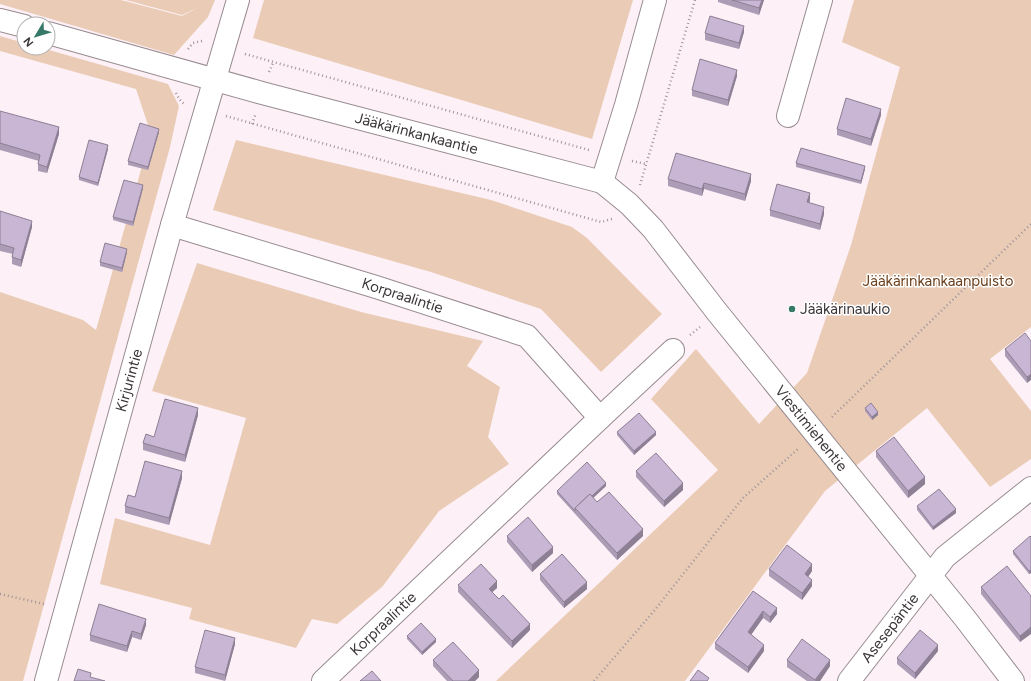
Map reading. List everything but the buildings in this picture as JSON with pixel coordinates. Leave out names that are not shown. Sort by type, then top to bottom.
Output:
[{"type":"street","name":"Kirjurintie","points":[[46,681],[172,224],[238,0]]},
{"type":"street","points":[[602,182],[655,0]]},
{"type":"street","points":[[788,116],[821,0]]},
{"type":"street","points":[[0,20],[16,24]]},
{"type":"street","name":"Jääkärinkankaantie","points":[[56,35],[214,80],[602,182]]},
{"type":"street","name":"Viestimiehentie","points":[[602,182],[629,204],[653,229],[717,312],[1014,681]]},
{"type":"street","name":"Korpraalintie","points":[[172,224],[527,336],[600,418]]},
{"type":"street","name":"Korpraalintie","points":[[323,681],[673,350]]},
{"type":"street","name":"Asesepäntie","points":[[849,681],[945,557],[1031,488]]},
{"type":"path","points":[[185,105],[601,222],[617,217],[629,204],[638,190],[695,0]]},
{"type":"path","points":[[225,48],[273,63],[610,156],[646,164]]},
{"type":"path","points":[[673,350],[717,312]]},
{"type":"path","points":[[0,594],[48,605]]},
{"type":"green space","points":[[0,0],[121,0],[182,16],[199,7],[182,15],[126,0],[215,0],[208,17],[174,55],[56,20],[56,16],[41,16],[0,4]]},
{"type":"green space","points":[[264,0],[633,0],[592,139],[253,38]]},
{"type":"green space","name":"Jääkärinkankaanpuisto","points":[[854,0],[1031,0],[1031,327],[990,359],[1031,411],[1031,459],[990,487],[927,408],[825,491],[685,681],[496,681],[718,470],[651,399],[696,349],[759,424],[807,373],[851,245],[900,67],[842,42]]},
{"type":"green space","points":[[0,36],[16,41],[16,55],[0,51]]},
{"type":"green space","points":[[56,52],[168,84],[179,106],[170,147],[23,681],[0,681],[0,292],[83,320],[96,330],[151,134],[136,89],[18,56],[56,56]]},
{"type":"green space","points":[[236,140],[491,200],[572,227],[587,238],[662,314],[601,372],[541,309],[431,272],[213,210]]},
{"type":"green space","points":[[197,263],[361,312],[483,341],[467,366],[500,387],[488,437],[509,464],[439,511],[382,587],[337,624],[312,619],[296,648],[189,619],[192,608],[100,584],[115,518],[210,545],[246,418],[152,391]]},
{"type":"place","name":"Jääkärinaukio","points":[[792,309]]}]
